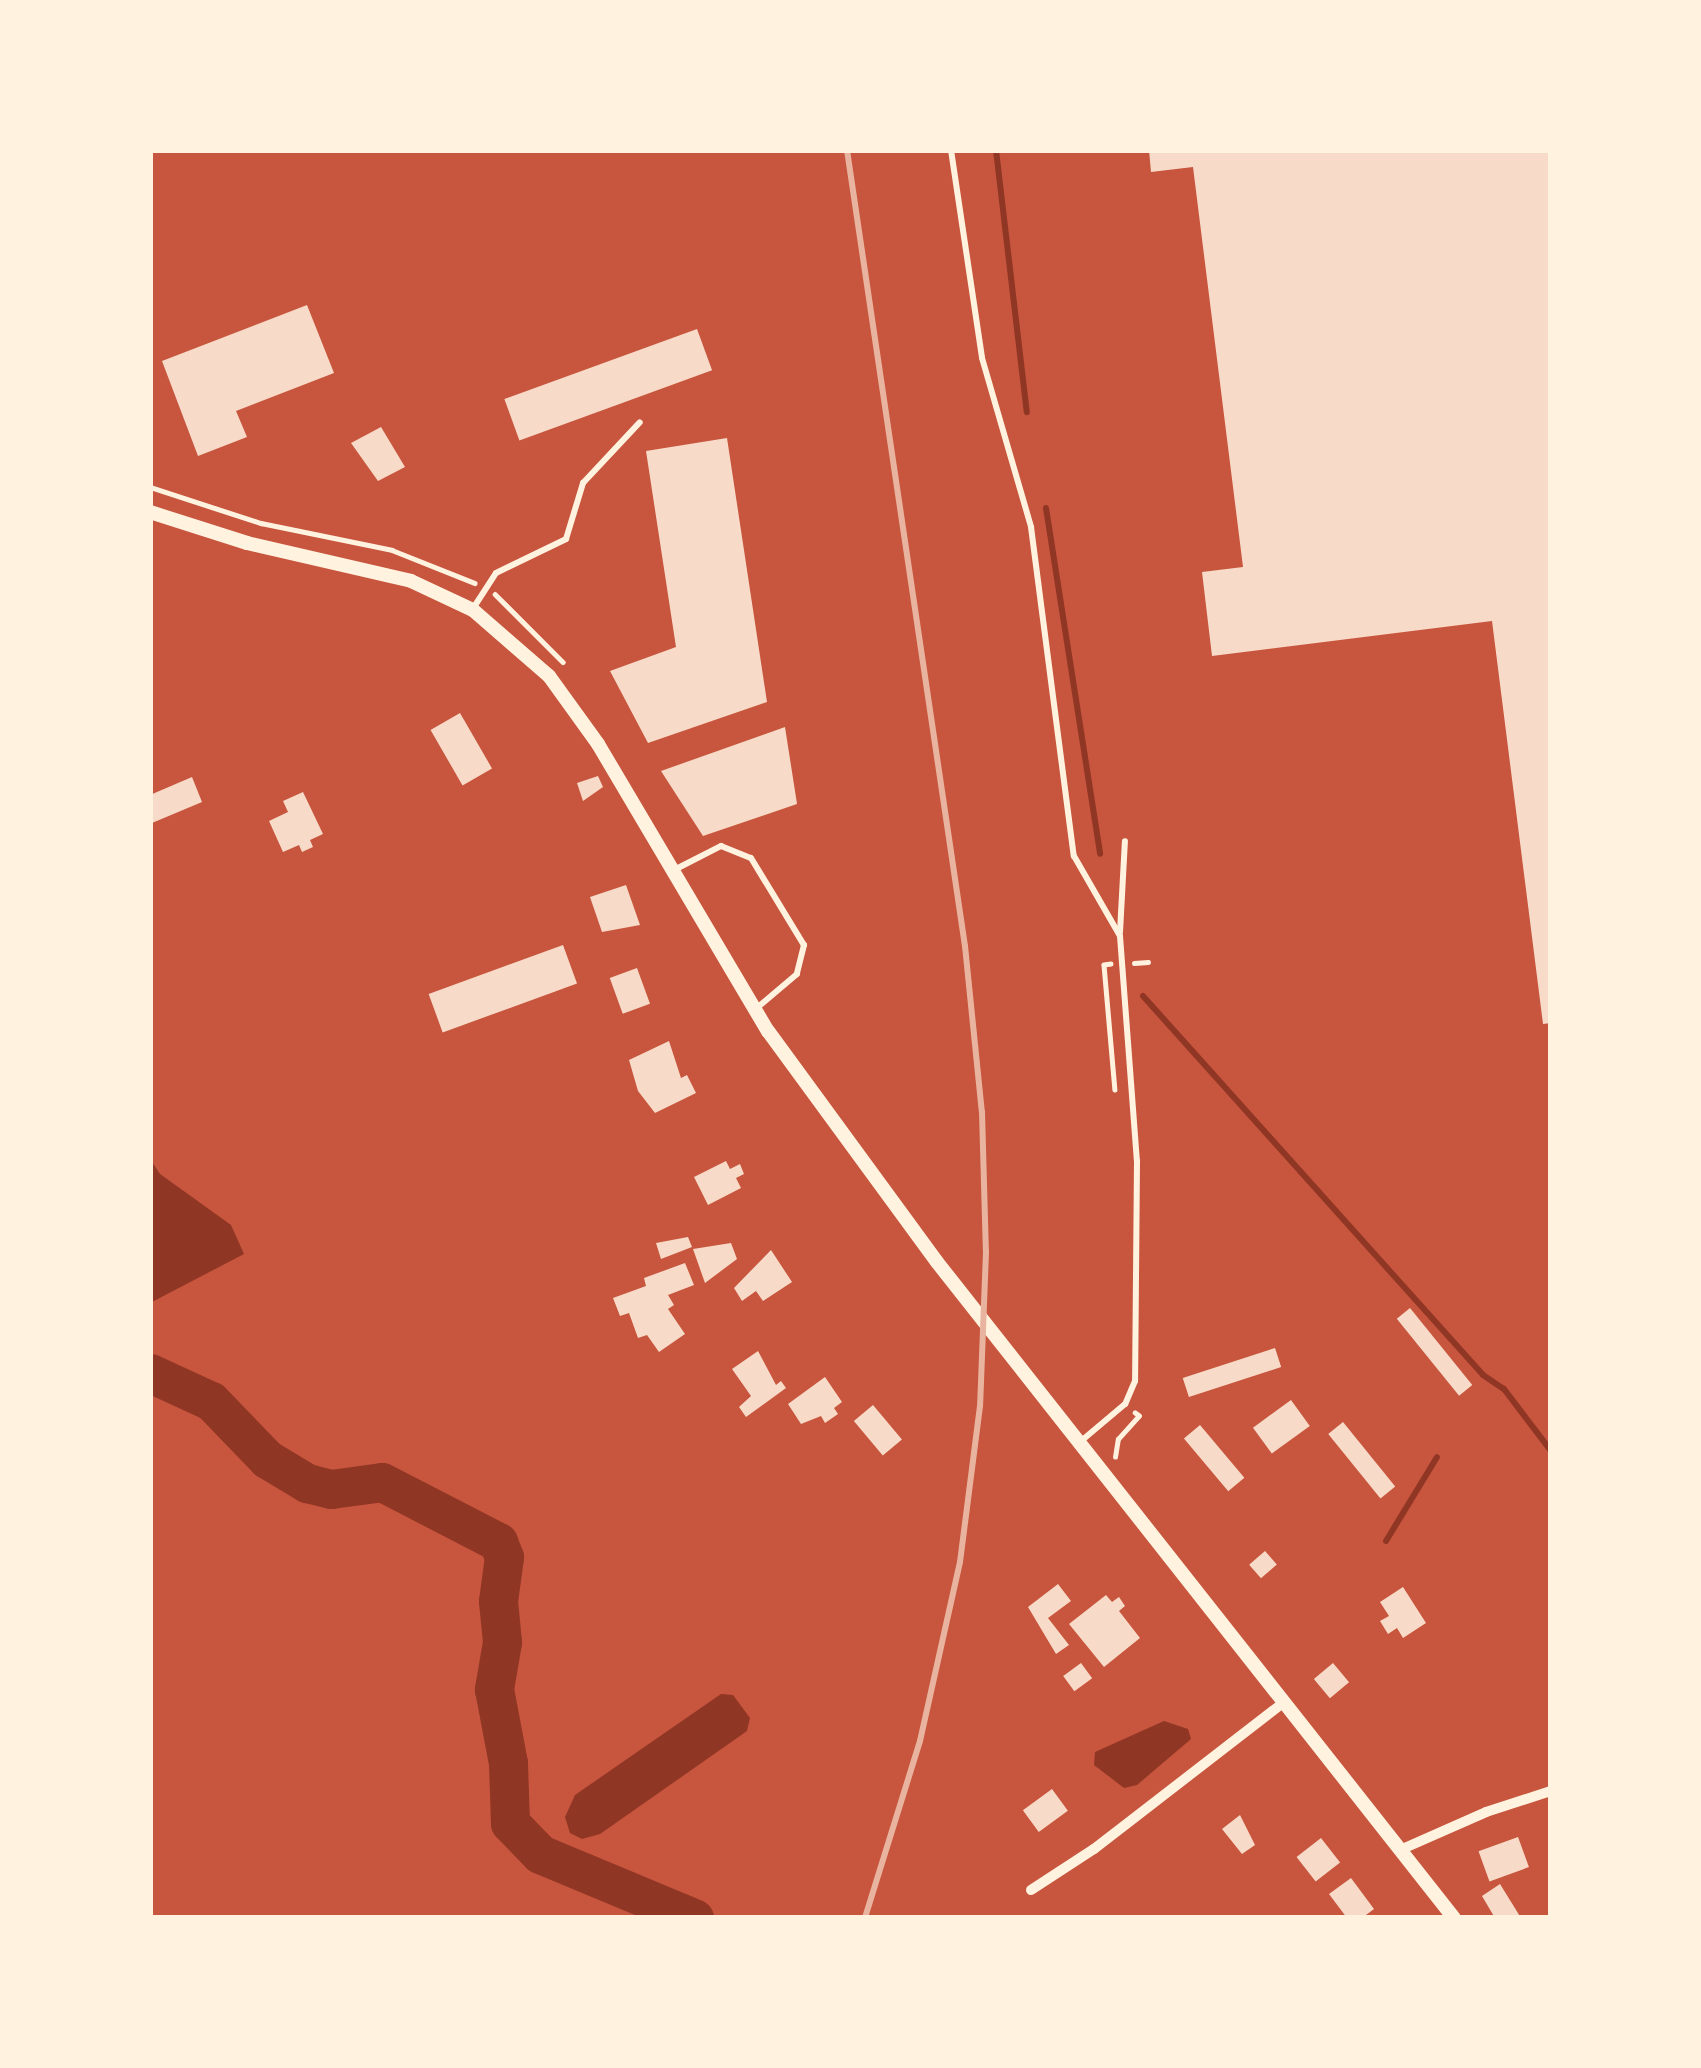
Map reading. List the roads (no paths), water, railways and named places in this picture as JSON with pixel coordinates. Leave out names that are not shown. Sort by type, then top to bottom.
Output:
[{"type":"street","points":[[150,512],[247,543],[411,581],[473,610],[524,650],[574,707],[755,1009],[937,1262],[1454,1918]]},
{"type":"street","points":[[1031,1890],[1094,1850],[1283,1703]]},
{"type":"street","points":[[1400,1850],[1551,1790]]},
{"type":"lane","points":[[951,150],[982,358],[1031,527],[1074,856],[1120,936]]},
{"type":"lane","points":[[473,610],[496,573],[566,538],[583,483],[640,422]]},
{"type":"lane","points":[[1078,1443],[1125,1404],[1137,1363],[1137,1161],[1120,964],[1125,841]]},
{"type":"lane","points":[[672,872],[722,846],[751,857],[803,945],[797,974],[755,1009]]},
{"type":"waterway","points":[[996,150],[1027,412]]},
{"type":"waterway","points":[[1046,508],[1100,854]]},
{"type":"waterway","points":[[1143,996],[1483,1375],[1504,1389],[1551,1451]]},
{"type":"waterway","points":[[150,1373],[211,1401],[267,1459],[307,1483],[331,1489],[382,1482],[498,1542],[504,1557],[498,1601],[502,1642],[494,1689],[508,1763],[510,1823],[540,1854],[694,1918]]},
{"type":"waterway","points":[[1386,1541],[1437,1457]]},
{"type":"railway","points":[[847,150],[965,946],[982,1112],[986,1252],[980,1406],[960,1562],[920,1741],[865,1918]]}]
